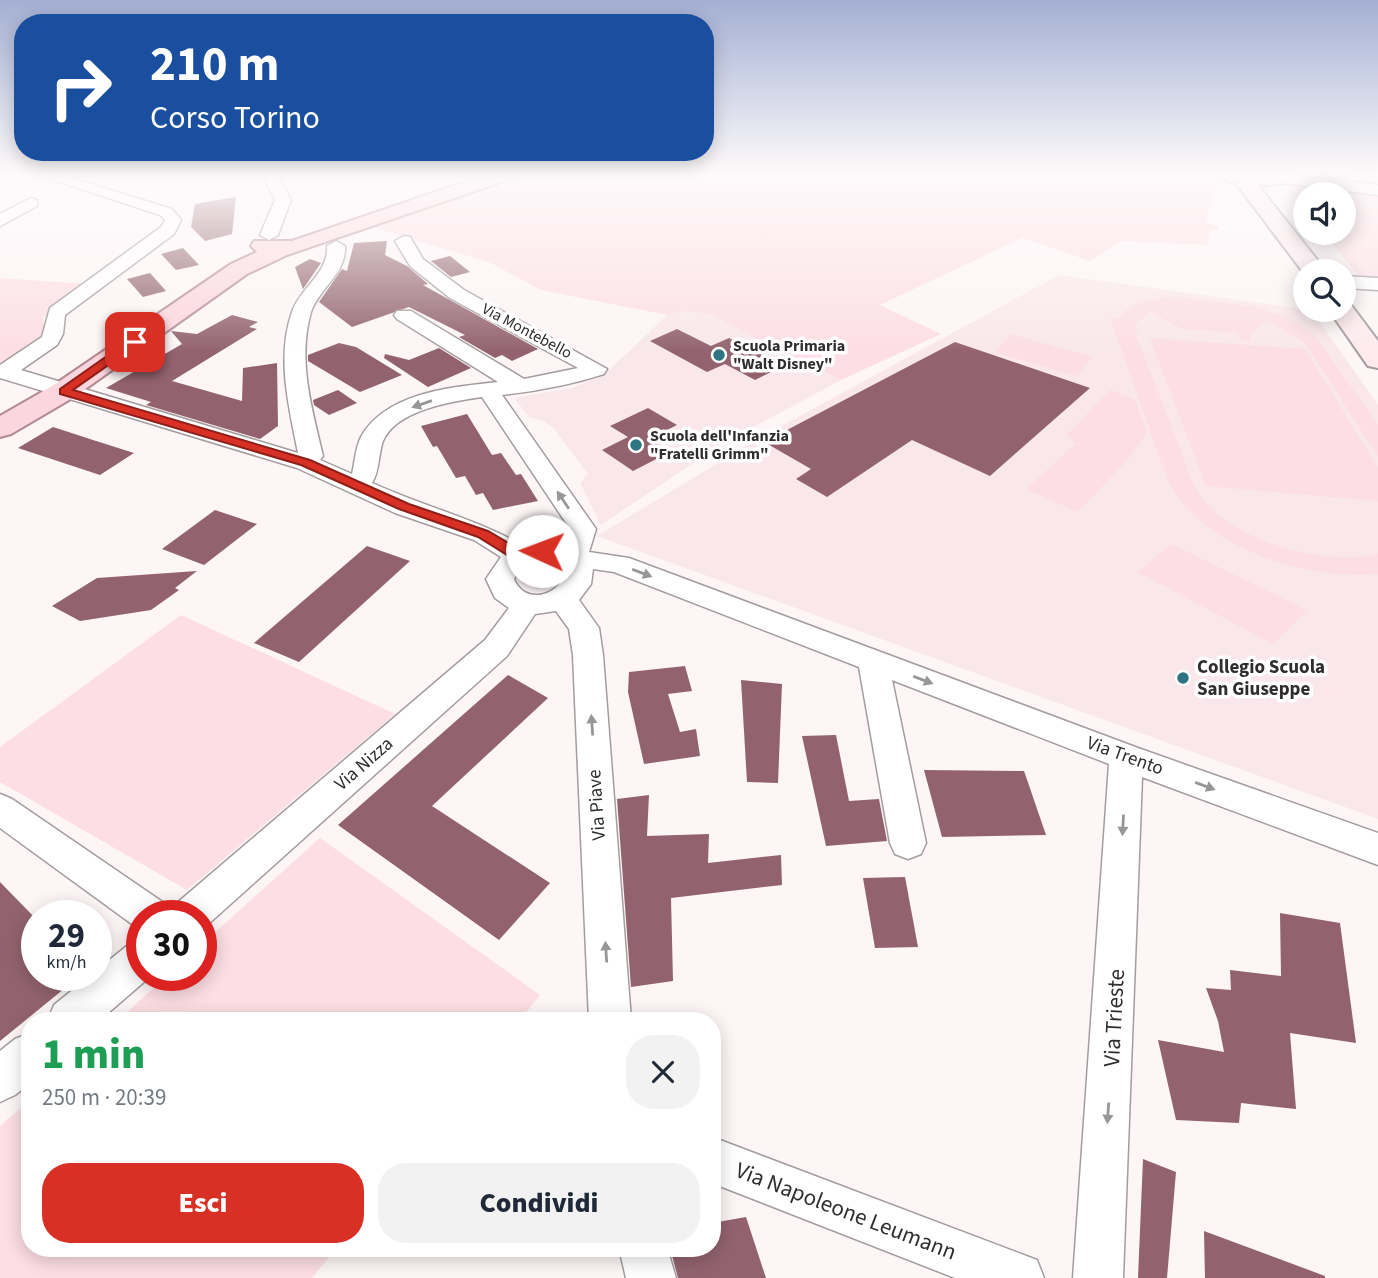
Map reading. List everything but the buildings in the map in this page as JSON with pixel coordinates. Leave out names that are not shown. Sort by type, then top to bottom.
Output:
[{"type":"main road","points":[[0,428],[64,391],[284,235],[294,234]]},
{"type":"main road","points":[[1292,234],[1307,259]]},
{"type":"main road","points":[[1316,245],[1327,259]]},
{"type":"main road","points":[[1356,295],[1378,323]]},
{"type":"main road","points":[[1351,322],[1378,360]]},
{"type":"street","points":[[2,372],[50,341],[54,335],[53,318],[57,312],[163,234]]},
{"type":"street","name":"Via Montebello","points":[[359,485],[365,476],[366,454],[370,442],[392,418],[424,402],[488,390],[561,382],[596,369],[457,294],[415,262],[404,242]]},
{"type":"street","points":[[306,463],[311,456],[293,375],[296,336],[306,301],[334,265],[338,254],[336,246]]},
{"type":"street","points":[[1356,281],[1378,284]]},
{"type":"street","points":[[404,315],[523,387]]},
{"type":"street","points":[[2,372],[306,463],[404,506],[483,534],[520,556]]},
{"type":"street","points":[[488,390],[583,529],[573,560],[580,578],[571,593],[562,598],[527,604],[506,595],[500,579],[510,562],[520,556],[542,551],[573,560]]},
{"type":"street","name":"Via Trento","points":[[573,560],[619,564],[1126,757],[1378,849]]},
{"type":"street","name":"Via Piave","points":[[562,598],[584,628],[588,655],[610,1012]]},
{"type":"street","name":"Via Nizza","points":[[208,900],[496,648],[527,604]]},
{"type":"street","points":[[873,661],[908,843]]},
{"type":"street","name":"Via Trieste","points":[[1098,1278],[1126,757]]},
{"type":"street","points":[[0,809],[129,900]]},
{"type":"street","points":[[78,1012],[126,972]]},
{"type":"street","points":[[0,1080],[21,1062]]},
{"type":"street","name":"Via Napoleone Leumann","points":[[721,1163],[1020,1278]]},
{"type":"street","points":[[645,1257],[651,1278]]},
{"type":"shaded area","points":[[395,234],[1210,234],[1207,245],[1122,241],[1090,261],[1022,238],[880,305],[941,334],[841,380],[709,314],[686,311],[667,315],[541,290],[491,263]]},
{"type":"shaded area","points":[[1356,234],[1378,234],[1378,281],[1362,280],[1356,273],[1356,259],[1345,259],[1334,245],[1356,245]]},
{"type":"shaded area","name":"Collegio Scuola San Giuseppe","points":[[1059,275],[1293,308],[1293,322],[1319,322],[1378,405],[1378,819],[597,536],[765,435]]},
{"type":"shaded area","points":[[0,278],[87,284],[43,318],[46,336],[0,365]]},
{"type":"shaded area","points":[[1178,297],[1251,306],[1286,317],[1313,333],[1378,425],[1378,456],[1305,343],[1267,320],[1250,334],[1251,341],[1240,339],[1238,333],[1183,329],[1150,312],[1136,324],[1137,338],[1197,492],[1216,513],[1258,538],[1308,554],[1357,557],[1378,554],[1378,574],[1319,572],[1259,555],[1231,542],[1206,525],[1184,505],[1168,481],[1110,318],[1118,319],[1137,304]]},
{"type":"shaded area","points":[[686,311],[709,314],[841,380],[720,445],[601,525],[580,483],[588,474],[554,429],[544,421],[529,417],[514,398],[572,388],[604,375],[667,315]]},
{"type":"shaded area","points":[[1011,334],[1092,357],[1077,376],[995,352]]},
{"type":"shaded area","points":[[1150,338],[1305,349],[1378,468],[1378,501],[1206,486]]},
{"type":"shaded area","points":[[1110,390],[1135,399],[1147,432],[1128,459],[1078,512],[1026,489],[1077,443],[1067,435]]},
{"type":"shaded area","points":[[1171,544],[1307,610],[1273,644],[1138,572]]},
{"type":"shaded area","points":[[545,562],[560,570],[556,583],[538,589],[522,583],[519,575],[525,567]]},
{"type":"shaded area","points":[[181,615],[395,714],[187,890],[0,782],[0,747]]},
{"type":"shaded area","points":[[320,838],[540,995],[526,1012],[127,1012],[150,991],[217,991],[217,931]]},
{"type":"shaded area","points":[[21,1108],[21,1257],[330,1257],[312,1278],[0,1278],[0,1126]]},
{"type":"place","name":"Scuola Primaria \"Walt Disney\"","points":[[719,355]]},
{"type":"place","name":"Scuola dell'Infanzia \"Fratelli Grimm\"","points":[[636,445]]},
{"type":"place","name":"Collegio Scuola San Giuseppe","points":[[1183,678]]},
{"type":"route","points":[[135,342],[64,391],[337,474],[382,497],[483,534],[520,556],[542,551]]}]
